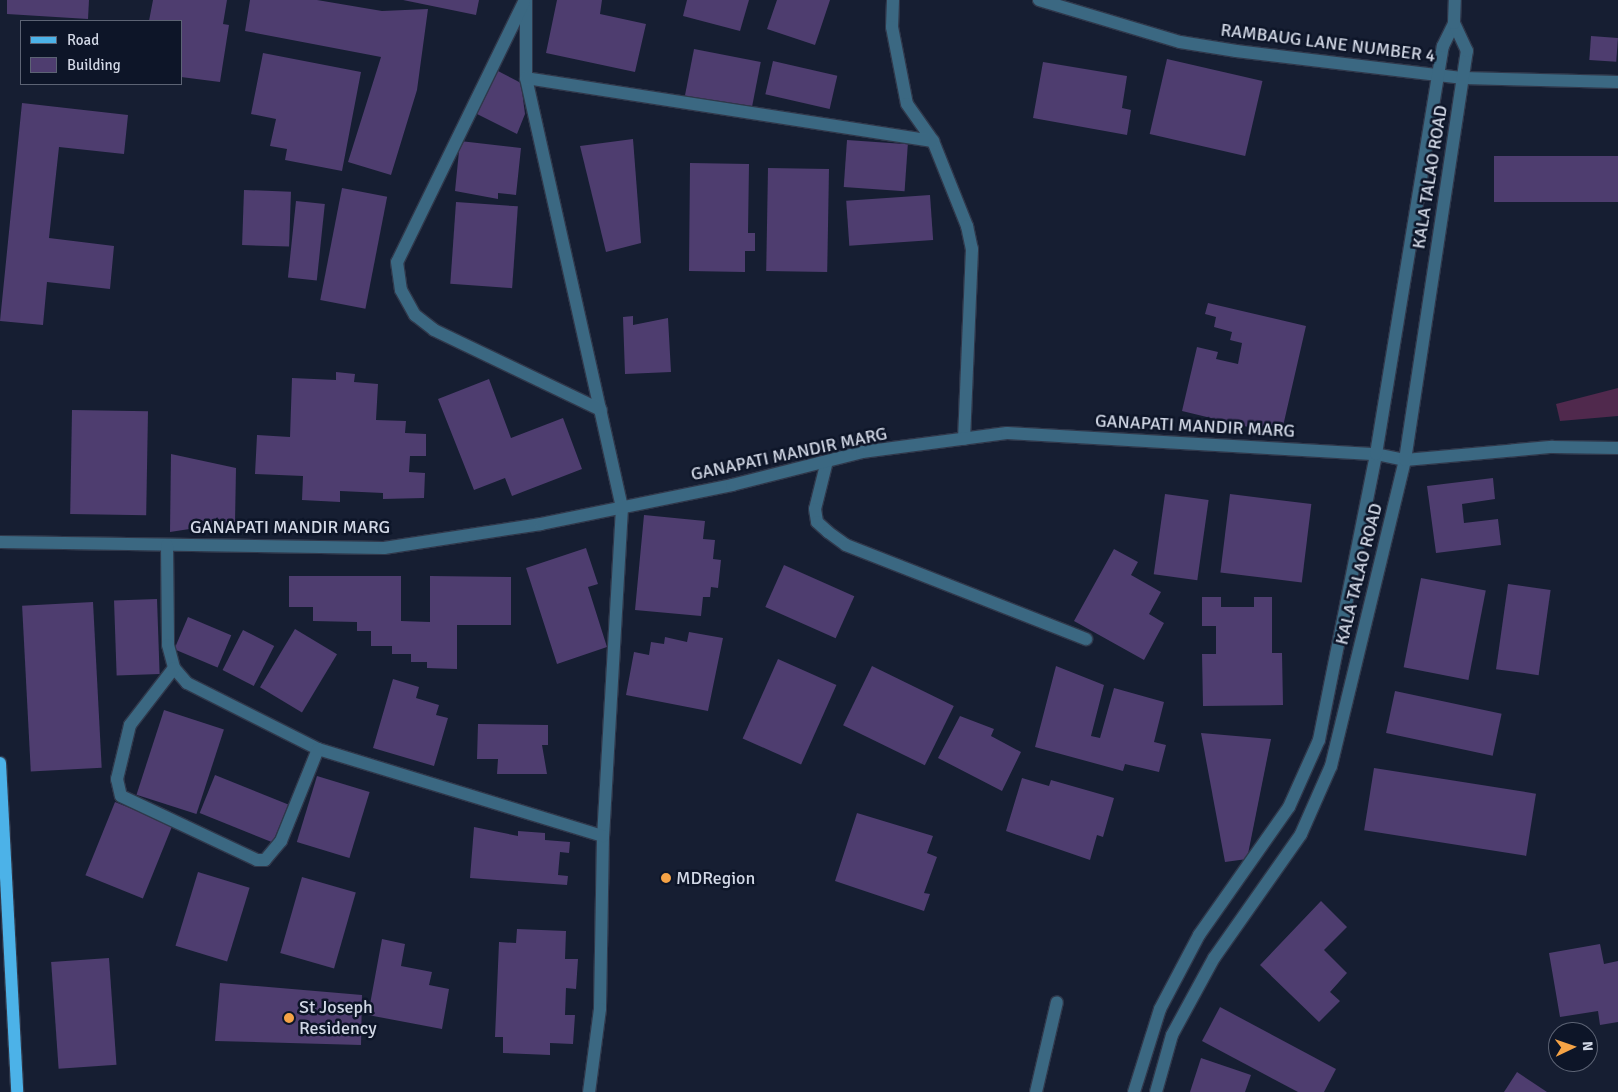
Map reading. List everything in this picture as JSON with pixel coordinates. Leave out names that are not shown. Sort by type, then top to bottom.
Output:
[{"type":"main road","points":[[0,763],[17,1092]]},
{"type":"street","points":[[526,0],[526,78],[622,508],[603,836],[600,1009],[589,1092]]},
{"type":"street","points":[[526,0],[397,262],[401,290],[415,315],[434,330],[601,410]]},
{"type":"street","points":[[893,0],[892,27],[907,104],[933,141],[967,226],[972,249],[964,439]]},
{"type":"street","name":"RAMBAUG LANE NUMBER 4","points":[[1039,0],[1180,42],[1438,73],[1463,78],[1618,82]]},
{"type":"street","name":"KALA TALAO ROAD","points":[[1134,1092],[1160,1009],[1199,935],[1289,807],[1319,740],[1376,454],[1438,73],[1443,46],[1454,23],[1455,0]]},
{"type":"street","name":"KALA TALAO ROAD","points":[[1156,1092],[1177,1026],[1214,958],[1301,834],[1331,766],[1405,460],[1467,52],[1454,23]]},
{"type":"street","points":[[526,78],[933,141]]},
{"type":"street","name":"GANAPATI MANDIR MARG","points":[[0,542],[384,548],[622,508],[827,461],[1007,433],[1376,454],[1405,460],[1552,447],[1618,448]]},
{"type":"street","points":[[827,461],[815,509],[817,522],[846,545],[1086,639]]},
{"type":"street","points":[[167,544],[168,646],[174,668],[187,683],[318,750],[603,836]]},
{"type":"street","points":[[174,668],[130,725],[117,779],[121,796],[265,860],[281,841],[318,750]]},
{"type":"street","points":[[1036,1092],[1056,1002]]},
{"type":"shaded area","points":[[1618,388],[1618,416],[1560,421],[1556,404]]},
{"type":"building","points":[[7,0],[89,0],[88,19],[7,14]]},
{"type":"building","points":[[153,0],[227,0],[223,24],[229,25],[220,82],[182,77],[182,20],[149,20]]},
{"type":"building","points":[[250,0],[317,0],[382,11],[428,9],[417,90],[391,175],[348,162],[381,57],[245,31]]},
{"type":"building","points":[[403,0],[479,0],[476,15]]},
{"type":"building","points":[[557,0],[602,0],[600,14],[646,24],[635,72],[546,53]]},
{"type":"building","points":[[687,0],[749,0],[740,31],[683,16]]},
{"type":"building","points":[[777,0],[830,0],[815,45],[767,29]]},
{"type":"building","points":[[1591,36],[1618,38],[1616,62],[1589,60]]},
{"type":"building","points":[[694,49],[761,62],[751,112],[684,99]]},
{"type":"building","points":[[263,53],[361,72],[342,171],[285,160],[287,149],[270,146],[276,119],[251,114]]},
{"type":"building","points":[[1167,59],[1262,81],[1245,156],[1150,134]]},
{"type":"building","points":[[773,61],[837,76],[830,109],[765,94]]},
{"type":"building","points":[[1043,62],[1127,76],[1122,108],[1131,110],[1127,135],[1033,118]]},
{"type":"building","points":[[498,71],[521,83],[525,114],[517,134],[475,113]]},
{"type":"building","points":[[22,103],[128,115],[124,154],[59,147],[49,238],[114,246],[110,289],[47,282],[43,325],[0,321]]},
{"type":"building","points":[[633,139],[641,243],[606,252],[580,146]]},
{"type":"building","points":[[847,140],[908,144],[905,191],[844,187]]},
{"type":"building","points":[[460,141],[521,148],[516,195],[498,193],[498,199],[455,191]]},
{"type":"building","points":[[1494,156],[1618,156],[1618,202],[1494,202]]},
{"type":"building","points":[[690,163],[749,164],[748,233],[755,233],[755,251],[745,251],[745,272],[689,271]]},
{"type":"building","points":[[768,168],[829,169],[827,272],[766,271]]},
{"type":"building","points":[[342,188],[387,197],[365,309],[320,300]]},
{"type":"building","points":[[244,190],[291,192],[289,247],[242,245]]},
{"type":"building","points":[[930,195],[933,240],[849,246],[846,201]]},
{"type":"building","points":[[296,201],[325,204],[317,281],[288,278]]},
{"type":"building","points":[[456,202],[518,206],[512,288],[450,284]]},
{"type":"building","points":[[1208,303],[1306,326],[1281,435],[1182,411],[1197,347],[1218,352],[1216,359],[1238,364],[1242,343],[1230,340],[1232,332],[1214,327],[1216,317],[1205,314]]},
{"type":"building","points":[[633,316],[633,325],[668,318],[671,372],[625,374],[623,317]]},
{"type":"building","points":[[336,372],[355,374],[354,382],[378,384],[376,420],[406,421],[405,433],[426,434],[426,456],[410,456],[409,472],[425,473],[424,498],[383,499],[383,493],[340,491],[340,502],[302,500],[303,476],[255,474],[257,435],[290,437],[292,378],[336,380]]},
{"type":"building","points":[[489,379],[511,438],[563,418],[582,469],[512,496],[505,478],[474,490],[438,399]]},
{"type":"building","points":[[72,410],[148,411],[146,515],[70,514]]},
{"type":"building","points":[[171,454],[236,468],[235,522],[170,532]]},
{"type":"building","points":[[1493,478],[1495,499],[1462,504],[1464,523],[1498,519],[1501,545],[1436,553],[1427,486]]},
{"type":"building","points":[[1165,494],[1209,500],[1197,580],[1154,574]]},
{"type":"building","points":[[1230,494],[1311,504],[1302,582],[1220,572]]},
{"type":"building","points":[[644,515],[705,521],[703,539],[715,540],[713,559],[721,560],[718,588],[711,587],[710,597],[703,597],[701,616],[635,610]]},
{"type":"building","points":[[586,548],[598,584],[588,587],[607,647],[557,664],[526,568]]},
{"type":"building","points":[[1114,549],[1138,562],[1131,575],[1161,592],[1149,614],[1164,623],[1144,660],[1074,621]]},
{"type":"building","points":[[784,565],[854,596],[836,638],[765,607]]},
{"type":"building","points":[[289,576],[401,576],[401,621],[430,622],[430,576],[511,577],[511,625],[457,625],[457,669],[427,668],[427,662],[411,662],[411,654],[392,654],[392,646],[371,646],[371,631],[357,631],[357,622],[313,621],[313,607],[289,607]]},
{"type":"building","points":[[1421,578],[1486,591],[1468,680],[1404,667]]},
{"type":"building","points":[[1508,584],[1551,590],[1539,675],[1496,669]]},
{"type":"building","points":[[1202,597],[1221,597],[1221,607],[1254,607],[1254,597],[1272,597],[1272,653],[1282,653],[1283,705],[1203,706],[1202,654],[1216,654],[1216,626],[1202,626]]},
{"type":"building","points":[[157,599],[160,674],[117,675],[114,601]]},
{"type":"building","points":[[93,602],[102,768],[31,771],[22,606]]},
{"type":"building","points":[[188,617],[231,635],[218,668],[174,649]]},
{"type":"building","points":[[295,629],[337,654],[302,713],[260,687]]},
{"type":"building","points":[[243,630],[274,646],[254,686],[223,670]]},
{"type":"building","points":[[689,632],[723,638],[708,711],[626,695],[634,652],[649,655],[651,642],[664,644],[665,637],[687,642]]},
{"type":"building","points":[[778,659],[836,685],[801,765],[743,738]]},
{"type":"building","points":[[872,666],[954,706],[925,765],[843,725]]},
{"type":"building","points":[[1056,666],[1104,685],[1091,736],[1100,738],[1114,688],[1164,702],[1154,742],[1166,745],[1159,772],[1125,764],[1123,771],[1035,747]]},
{"type":"building","points":[[393,679],[419,687],[416,698],[439,705],[436,715],[448,718],[434,766],[373,748]]},
{"type":"building","points":[[1395,691],[1502,714],[1493,756],[1386,733]]},
{"type":"building","points":[[164,710],[224,729],[196,814],[136,795]]},
{"type":"building","points":[[960,716],[994,729],[991,736],[1021,752],[1002,791],[938,758]]},
{"type":"building","points":[[478,724],[548,725],[548,745],[542,745],[547,774],[497,774],[498,759],[477,759]]},
{"type":"building","points":[[1201,733],[1271,739],[1247,859],[1225,862]]},
{"type":"building","points":[[1374,768],[1536,794],[1526,856],[1364,830]]},
{"type":"building","points":[[215,775],[288,805],[273,843],[200,813]]},
{"type":"building","points":[[317,776],[370,792],[349,858],[297,842]]},
{"type":"building","points":[[1022,778],[1049,786],[1051,780],[1114,798],[1103,837],[1097,835],[1090,860],[1006,831]]},
{"type":"building","points":[[115,802],[172,825],[143,898],[85,875]]},
{"type":"building","points":[[857,813],[933,836],[927,853],[937,857],[924,893],[930,894],[924,911],[835,881]]},
{"type":"building","points":[[474,827],[518,836],[518,831],[545,833],[545,840],[570,842],[569,853],[560,852],[558,875],[568,876],[567,885],[470,878]]},
{"type":"building","points":[[198,872],[250,888],[227,961],[175,946]]},
{"type":"building","points":[[302,877],[356,892],[334,968],[280,953]]},
{"type":"building","points":[[1321,901],[1347,927],[1324,950],[1347,973],[1330,992],[1340,1001],[1319,1022],[1260,965]]},
{"type":"building","points":[[517,929],[566,931],[565,959],[578,959],[576,989],[566,988],[565,1015],[575,1015],[573,1044],[550,1043],[550,1055],[503,1053],[503,1037],[495,1037],[499,942],[516,943]]},
{"type":"building","points":[[382,939],[405,944],[401,966],[432,972],[429,985],[449,989],[442,1029],[368,1015]]},
{"type":"building","points":[[1600,944],[1604,964],[1618,961],[1618,1022],[1600,1025],[1598,1011],[1560,1017],[1549,953]]},
{"type":"building","points":[[109,958],[116,1065],[59,1069],[51,962]]},
{"type":"building","name":"St Joseph Residency","points":[[220,983],[362,995],[361,1045],[215,1041]]},
{"type":"building","points":[[1220,1007],[1336,1069],[1324,1092],[1298,1092],[1202,1041]]},
{"type":"building","points":[[1201,1058],[1251,1075],[1245,1092],[1190,1092]]},
{"type":"building","points":[[1517,1072],[1547,1092],[1504,1092]]},
{"type":"place","name":"MDRegion","points":[[666,878]]},
{"type":"place","name":"St Joseph Residency","points":[[289,1018]]}]
